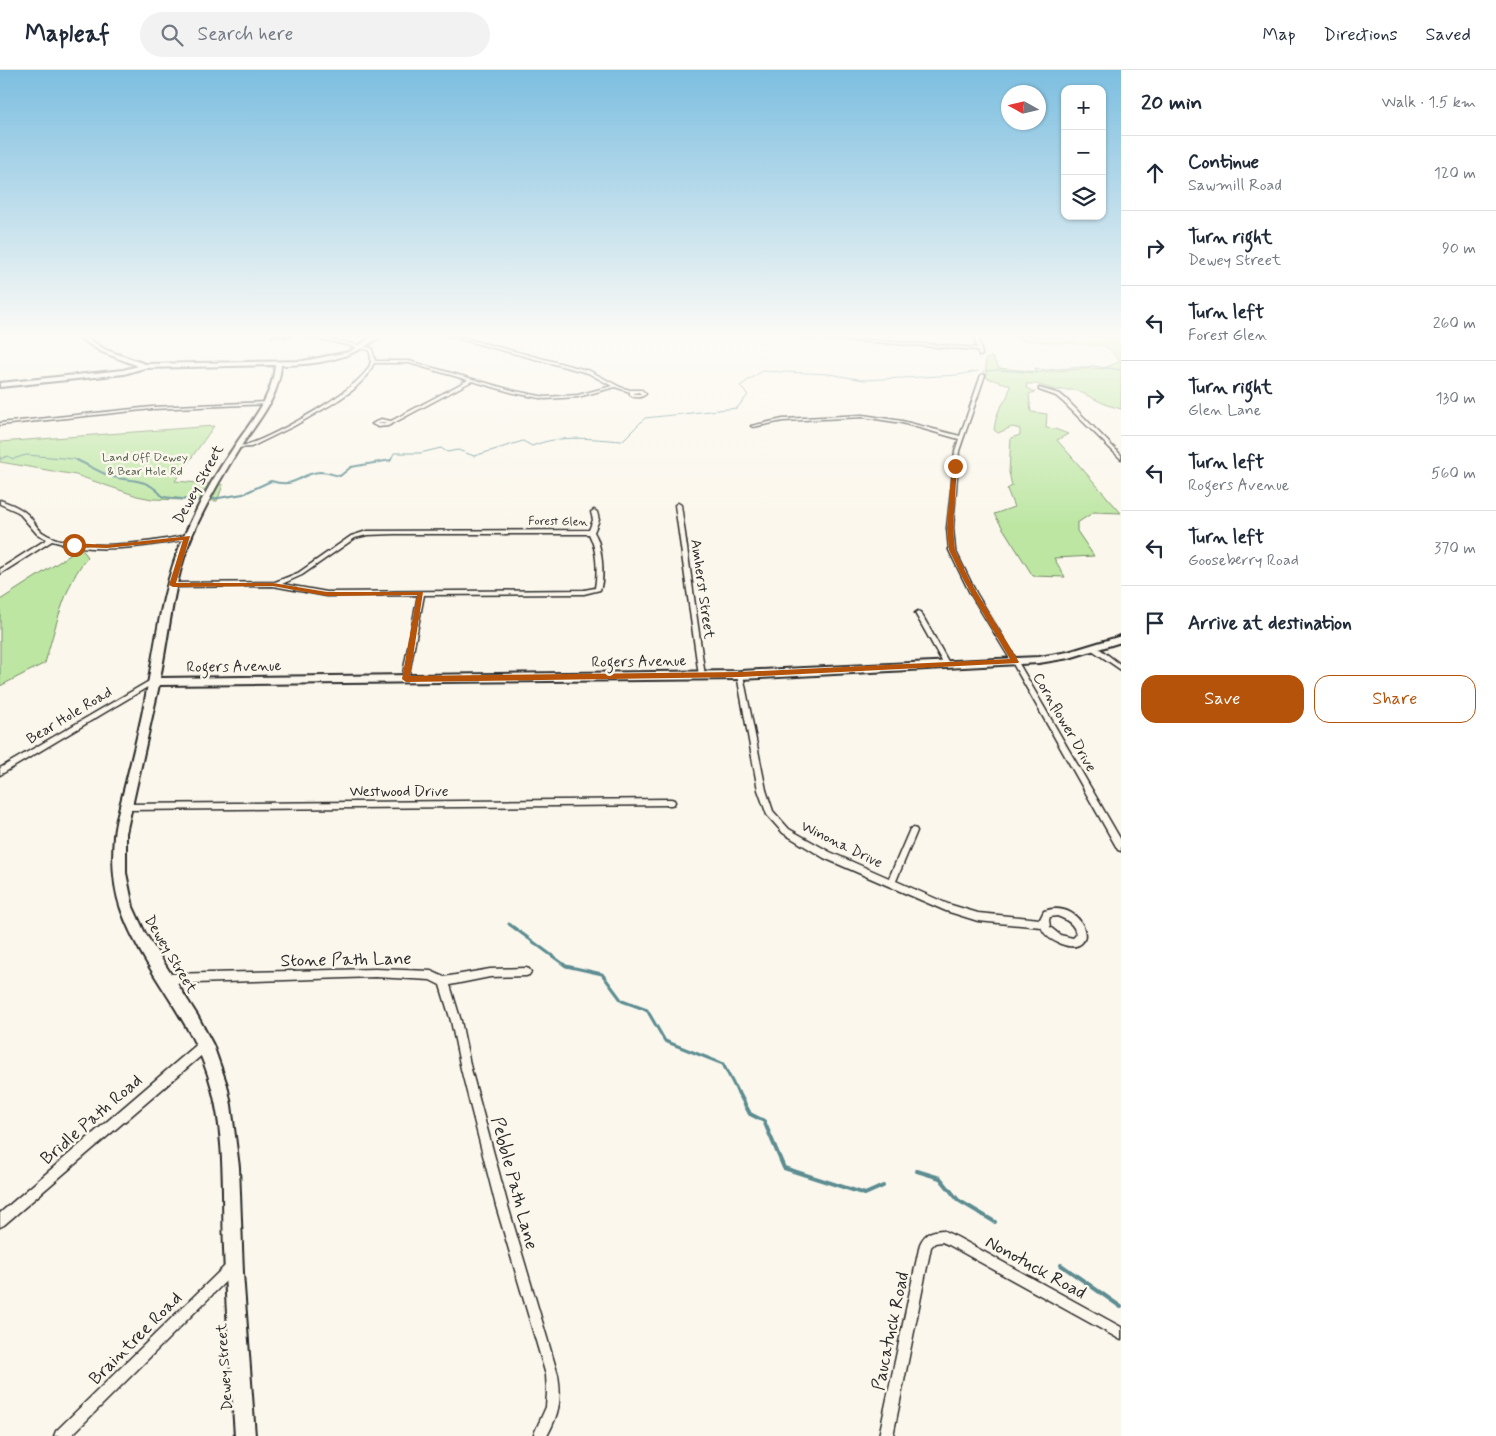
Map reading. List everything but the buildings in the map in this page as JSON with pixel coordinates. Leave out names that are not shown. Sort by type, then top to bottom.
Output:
[{"type":"main road","name":"Dewey Street","points":[[245,1436],[234,1265],[231,1162],[227,1123],[219,1084],[205,1045],[189,1014],[164,979],[134,928],[122,895],[118,854],[120,833],[181,551],[206,500],[236,447],[269,400]]},
{"type":"main road","name":"Rogers Avenue","points":[[153,682],[740,675],[1015,662],[1057,658],[1121,638]]},
{"type":"street","points":[[236,447],[249,446],[261,441],[335,400]]},
{"type":"street","points":[[391,422],[433,400]]},
{"type":"street","name":"Cornflower Drive","points":[[974,400],[960,438],[955,466],[950,528],[952,550],[970,587],[1121,848]]},
{"type":"street","points":[[1064,400],[1121,458]]},
{"type":"street","points":[[0,424],[145,408],[268,403]]},
{"type":"street","points":[[753,426],[783,420],[863,416],[902,422],[960,438]]},
{"type":"street","points":[[0,502],[20,511],[38,532],[52,539],[74,545],[100,546],[172,541],[187,538]]},
{"type":"street","name":"Amherst Street","points":[[678,505],[702,676]]},
{"type":"street","points":[[591,532],[596,520],[594,512]]},
{"type":"street","name":"Forest Glen","points":[[173,585],[273,584],[327,594],[596,591],[600,587],[600,575],[596,537],[591,532],[395,532],[361,534],[343,543],[300,574],[273,584]]},
{"type":"street","points":[[0,572],[52,539]]},
{"type":"street","points":[[406,679],[421,593]]},
{"type":"street","points":[[918,613],[947,665]]},
{"type":"street","points":[[1094,648],[1121,668]]},
{"type":"street","name":"Winona Drive","points":[[740,675],[762,790],[773,818],[788,833],[824,854],[939,905],[972,915],[1044,922]]},
{"type":"street","name":"Bear Hole Road","points":[[0,772],[153,682]]},
{"type":"street","name":"Westwood Drive","points":[[126,807],[672,802]]},
{"type":"street","points":[[891,883],[913,831]]},
{"type":"street","name":"Stone Path Lane","points":[[164,979],[376,973],[430,976],[444,982],[490,973],[526,972]]},
{"type":"street","name":"Pebble Path Lane","points":[[444,982],[456,1021],[466,1069],[500,1198],[555,1392],[551,1413],[540,1436]]},
{"type":"street","name":"Bridle Path Road","points":[[0,1221],[205,1045]]},
{"type":"street","name":"Nonotuck Road","points":[[932,1236],[942,1236],[953,1241],[1121,1334]]},
{"type":"street","name":"Paucatuck Road","points":[[886,1436],[926,1244],[932,1236]]},
{"type":"street","name":"Braintree Road","points":[[61,1436],[234,1265]]},
{"type":"green space","points":[[1005,400],[1030,400],[1031,412],[1047,414],[1046,428],[1068,434],[1057,440],[1121,513],[1094,512],[1077,523],[1077,531],[1094,556],[1054,558],[1065,577],[1033,576],[994,514],[1014,507],[1007,489],[1012,486],[1009,472],[1011,438],[1020,435],[1020,429],[1012,427],[998,433],[994,430],[998,412]]},
{"type":"green space","points":[[1096,400],[1121,400],[1121,409]]},
{"type":"green space","name":"Land Off Dewey & Bear Hole Rd","points":[[214,426],[175,481],[223,485],[217,501],[152,499],[137,496],[76,475],[0,462],[0,442]]},
{"type":"green space","points":[[81,548],[88,557],[80,567],[67,592],[45,663],[0,686],[0,600]]},
{"type":"waterway","points":[[391,460],[394,453],[420,453],[441,448],[447,452],[458,450],[474,456],[523,441],[532,446],[543,442],[565,439],[622,441],[645,418],[737,408],[744,400]]},
{"type":"waterway","points":[[0,459],[8,456],[13,459],[26,455],[74,459],[80,462]]},
{"type":"waterway","points":[[77,460],[110,476],[145,483],[157,490],[163,497],[200,501],[243,494],[271,481],[280,483],[293,482],[313,473],[323,472],[340,476],[351,467],[391,460]]},
{"type":"waterway","points":[[509,924],[566,966],[602,974],[622,1001],[647,1010],[665,1041],[723,1064],[739,1095]]},
{"type":"waterway","points":[[739,1093],[750,1114],[764,1121],[784,1168],[865,1194],[883,1186]]},
{"type":"waterway","points":[[917,1171],[940,1178],[958,1200],[995,1222]]},
{"type":"waterway","points":[[1061,1265],[1121,1307]]},
{"type":"route","points":[[74,545],[107,546],[187,538],[181,551],[173,585],[273,584],[327,594],[421,593],[406,679],[740,675],[1015,662],[967,581],[952,550],[950,528],[955,466]]}]
